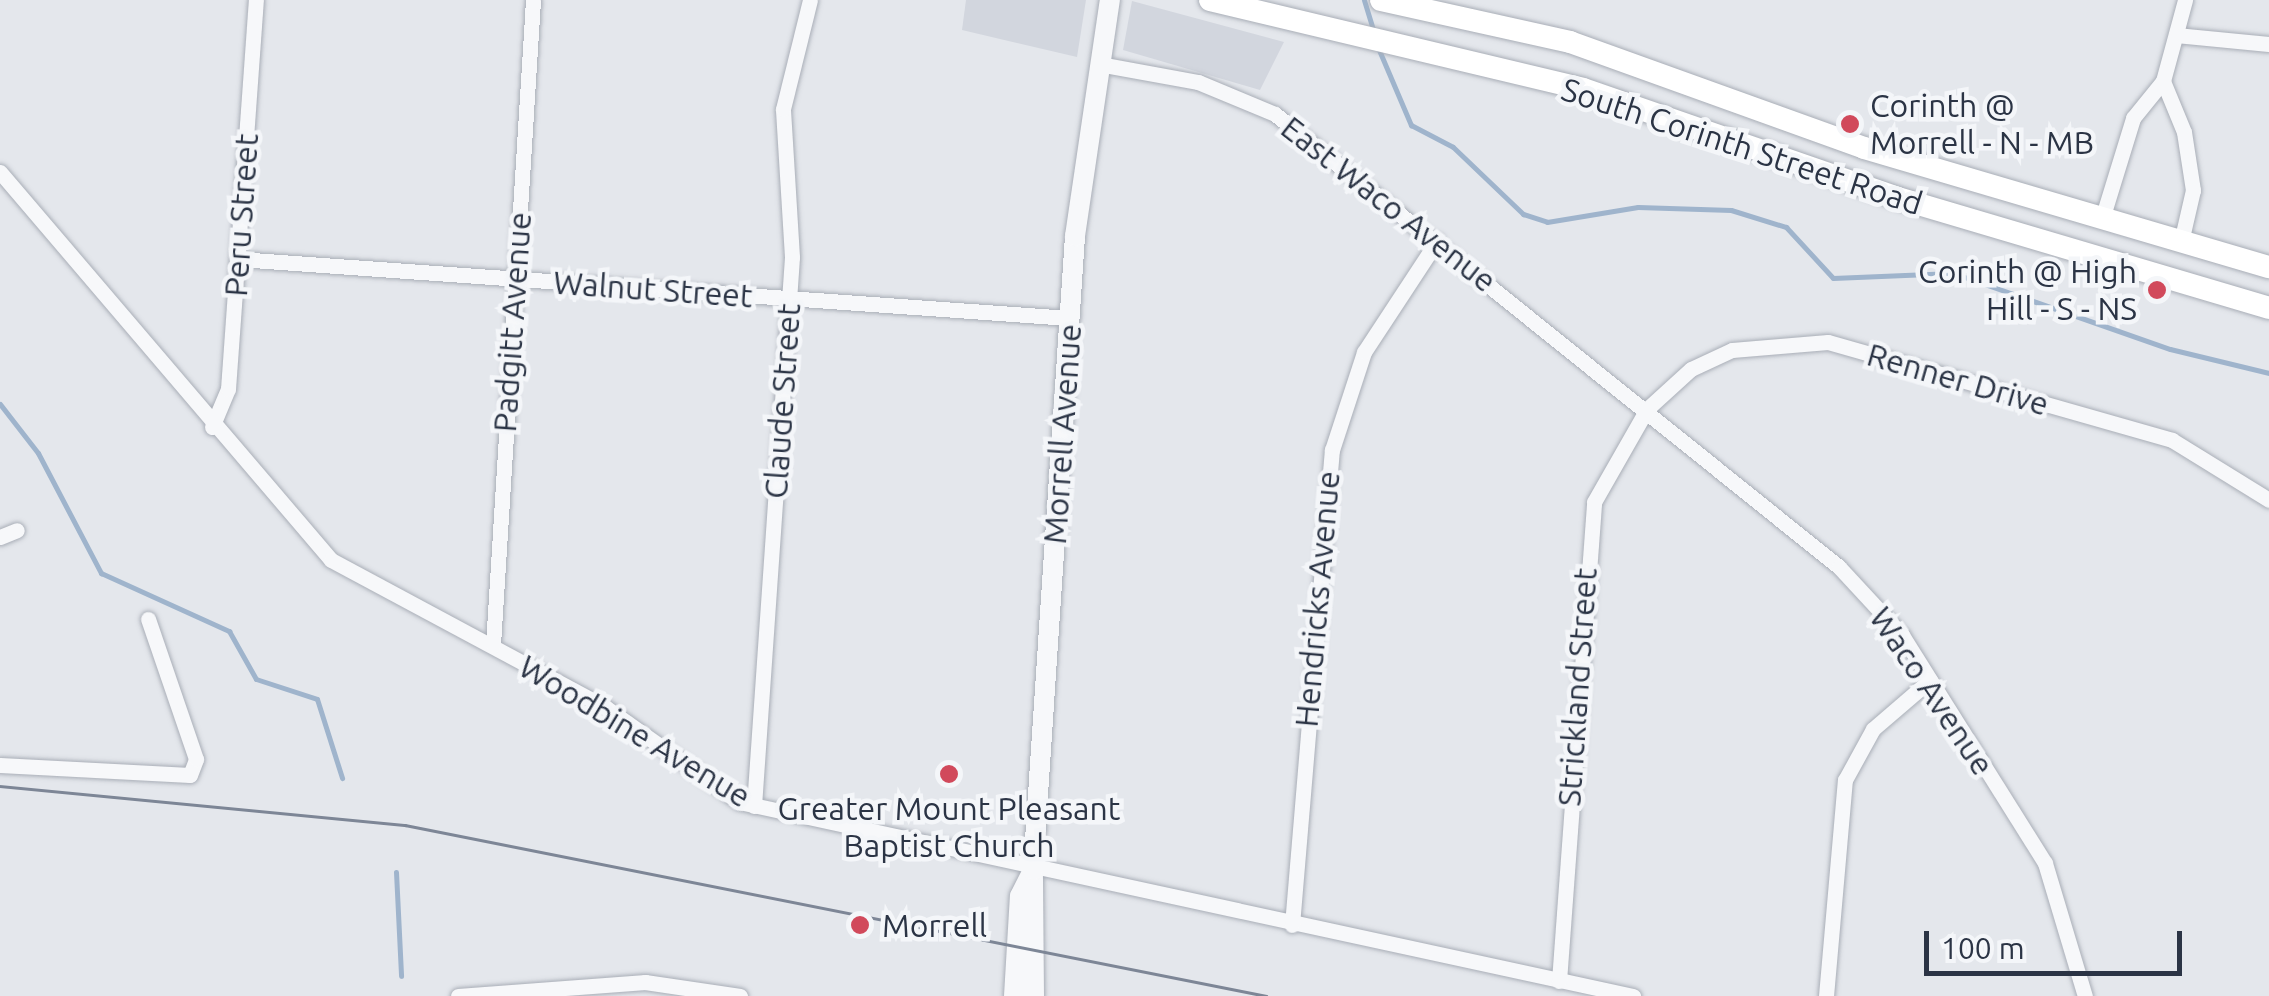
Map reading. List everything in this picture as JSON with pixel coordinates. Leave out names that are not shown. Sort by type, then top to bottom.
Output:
[{"type":"main road","name":"South Corinth Street Road","points":[[1210,0],[1627,102],[1765,154],[2269,308]]},
{"type":"main road","name":"South Corinth Street Road","points":[[1381,0],[1494,24],[1641,65],[1779,118],[2269,267]]},
{"type":"main road","points":[[1484,66],[1494,24]]},
{"type":"main road","points":[[1765,154],[1779,118]]},
{"type":"main road","points":[[2170,279],[2182,242]]},
{"type":"street","name":"Peru Street","points":[[212,427],[228,389],[256,0]]},
{"type":"street","name":"Padgitt Avenue","points":[[493,645],[533,0]]},
{"type":"street","name":"Claude Street","points":[[754,806],[789,299],[783,109],[810,0]]},
{"type":"street","name":"Morrell Avenue","points":[[1034,996],[1033,870],[1069,318],[1098,64],[1110,0]]},
{"type":"street","points":[[2102,219],[2133,118],[2163,81],[2185,0]]},
{"type":"street","points":[[2176,34],[2269,44]]},
{"type":"street","name":"East Waco Avenue","points":[[1098,64],[1198,82],[1275,114],[1647,409]]},
{"type":"street","points":[[2163,81],[2184,132],[2193,190],[2182,242]]},
{"type":"street","name":"Woodbine Avenue","points":[[0,172],[107,288],[212,427],[331,560],[493,645],[754,806],[1033,870],[1633,996]]},
{"type":"street","name":"Hendricks Avenue","points":[[1292,925],[1332,450],[1364,352],[1437,241]]},
{"type":"street","name":"Walnut Street","points":[[238,259],[1069,318]]},
{"type":"street","name":"Renner Drive","points":[[1647,409],[1691,369],[1732,350],[1828,342],[2172,440],[2269,500]]},
{"type":"street","name":"Waco Avenue","points":[[1647,409],[1839,567],[1930,680],[2045,863],[2085,996]]},
{"type":"street","name":"Strickland Street","points":[[1559,980],[1586,539],[1604,472],[1647,409]]},
{"type":"street","points":[[0,536],[17,530]]},
{"type":"street","points":[[0,765],[181,778],[196,759],[148,618]]},
{"type":"street","points":[[1826,996],[1845,780],[1872,730],[1930,680]]},
{"type":"street","name":"Morrell Avenue","points":[[1014,996],[1020,896],[1033,870]]},
{"type":"street","points":[[458,996],[645,982],[739,996]]},
{"type":"shaded area","points":[[966,0],[1086,0],[1077,57],[962,30]]},
{"type":"shaded area","points":[[1132,1],[1284,42],[1260,90],[1123,50]]},
{"type":"waterway","points":[[1364,0],[1373,30]]},
{"type":"waterway","points":[[1379,50],[1411,125],[1453,147],[1523,214],[1547,222],[1638,207],[1731,210],[1786,227],[1833,278],[1953,273],[2170,349],[2269,373]]},
{"type":"waterway","points":[[0,404],[38,453],[101,573],[229,631],[256,679],[317,699],[342,778]]},
{"type":"waterway","points":[[396,872],[401,976]]},
{"type":"tram line","points":[[0,786],[405,825],[1266,996]]},
{"type":"place","name":"Corinth @ Morrell - N - MB","points":[[1850,124]]},
{"type":"place","name":"Corinth @ High Hill - S - NS","points":[[2157,290]]},
{"type":"place","name":"Greater Mount Pleasant Baptist Church","points":[[949,774]]},
{"type":"place","name":"Morrell","points":[[860,925]]}]
